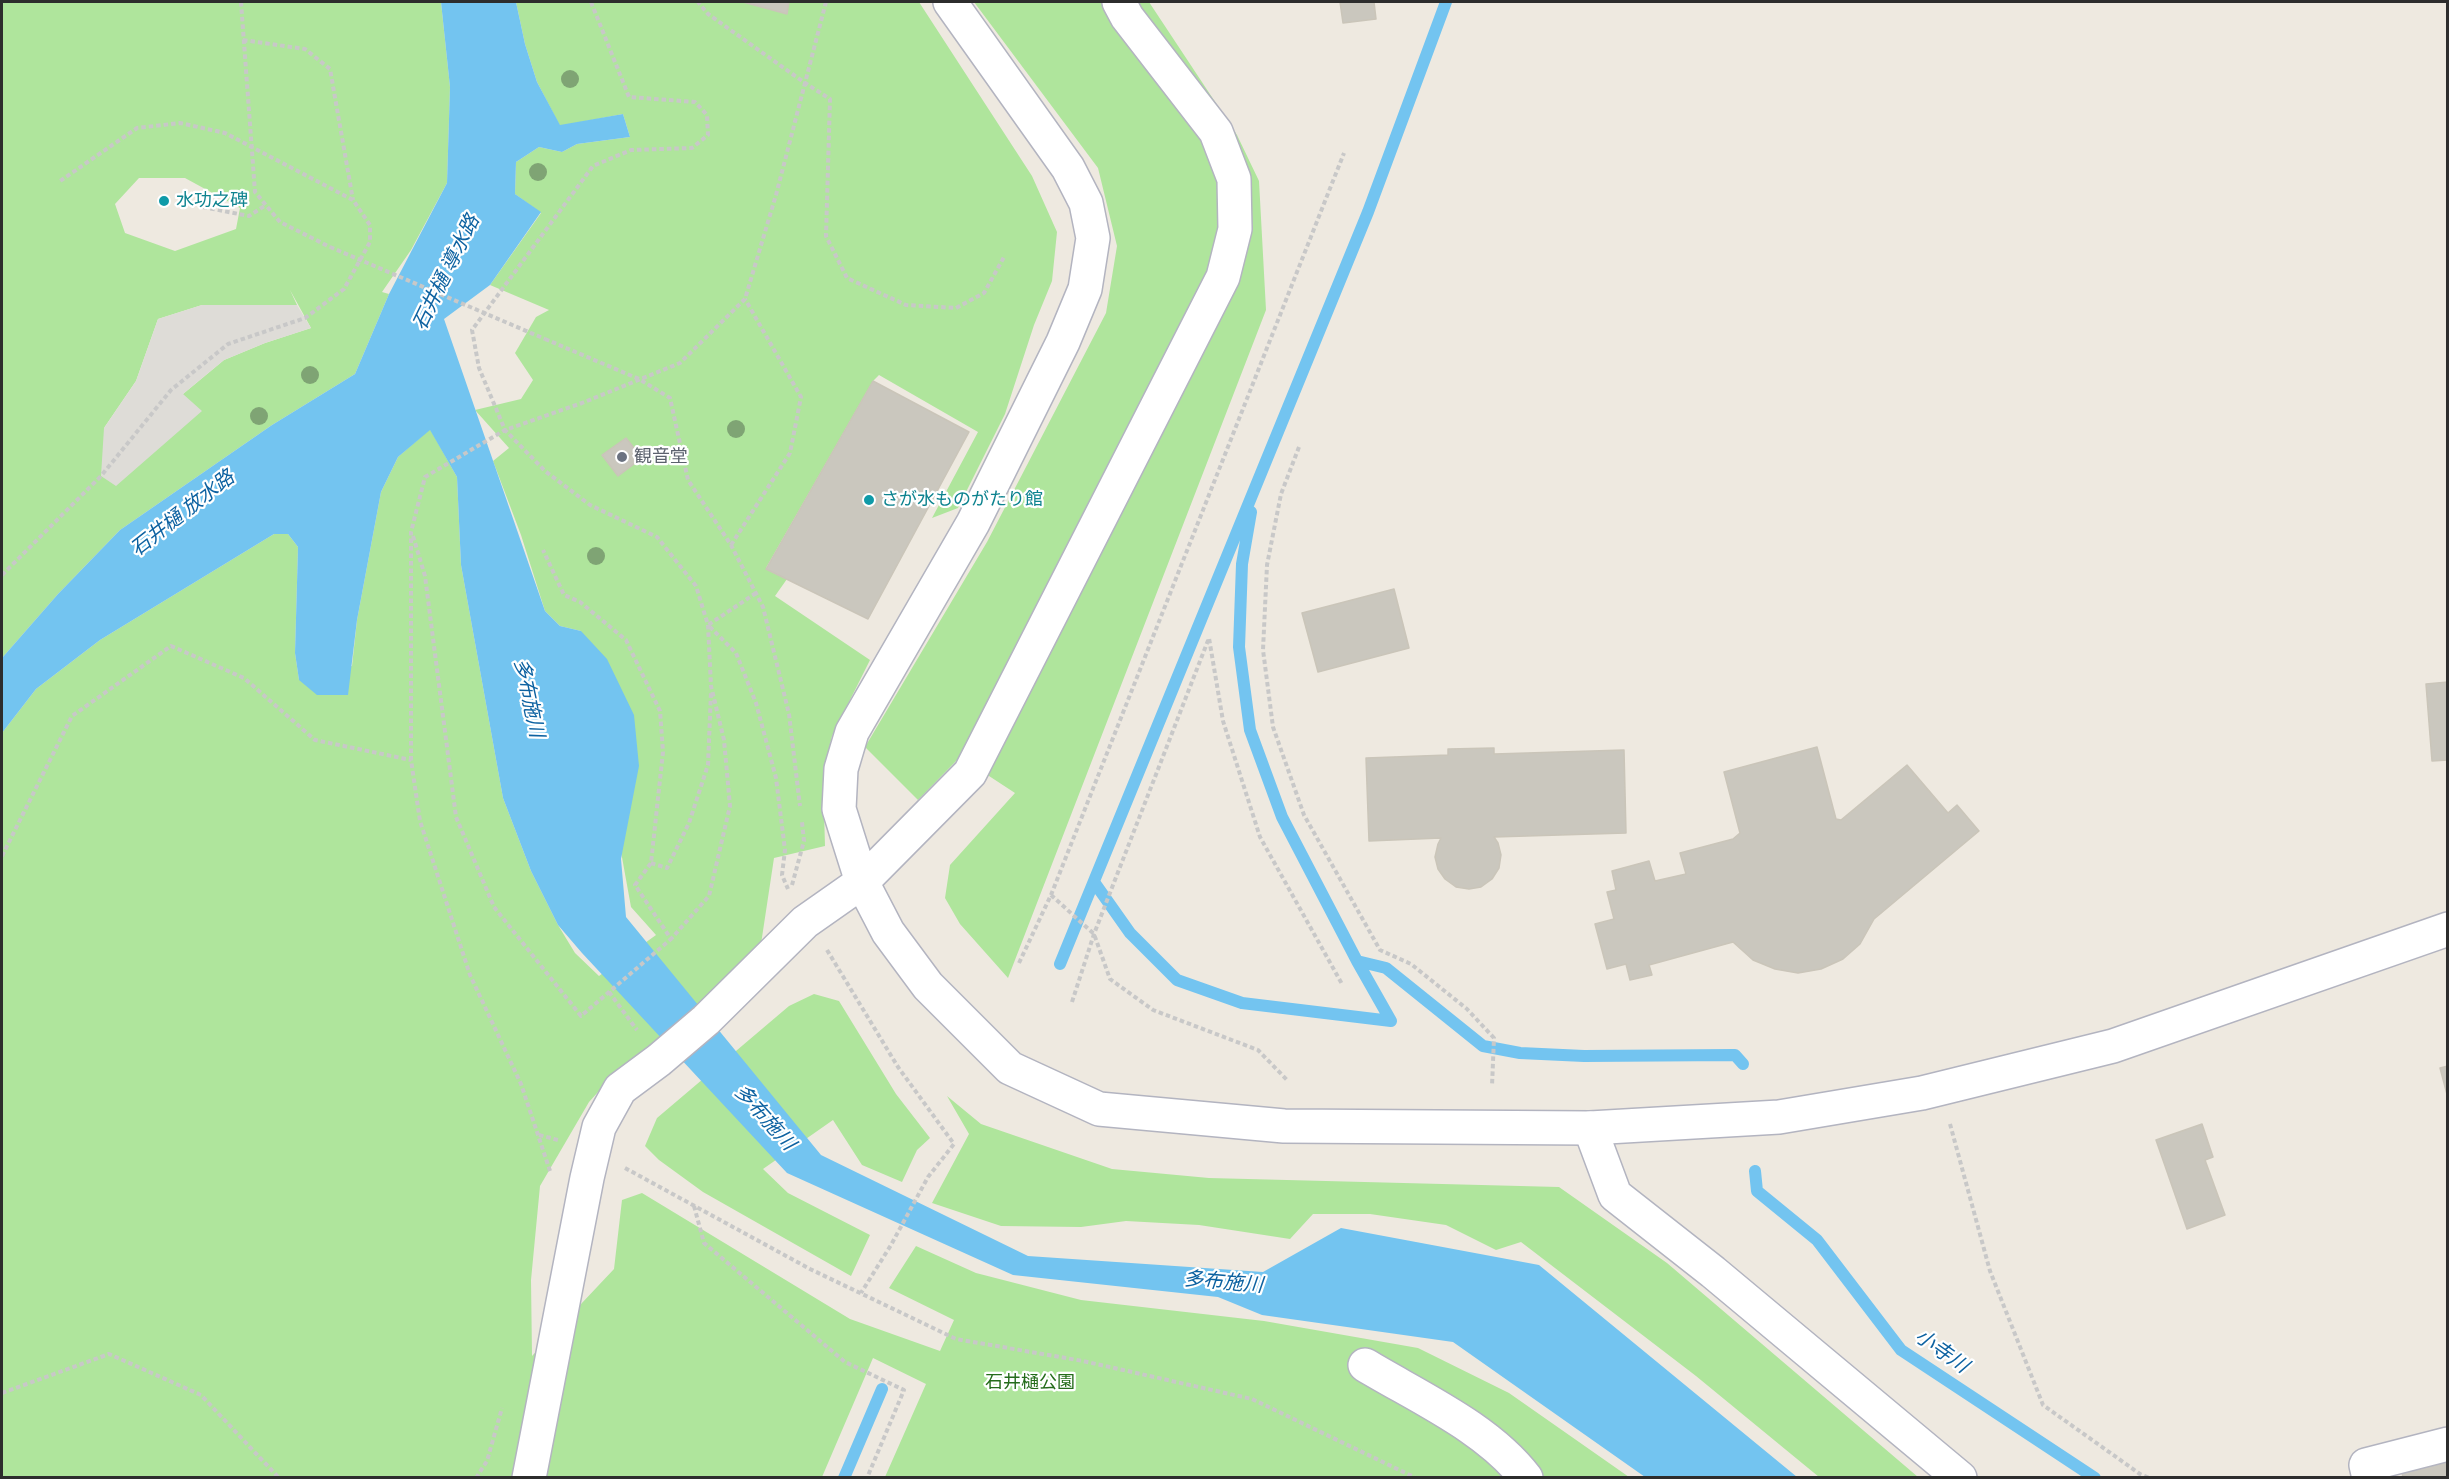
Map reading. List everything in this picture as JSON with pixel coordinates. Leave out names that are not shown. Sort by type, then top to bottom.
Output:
[{"type":"street","points":[[950,2],[1068,168],[1086,203],[1093,238],[1085,289],[1063,342],[973,523],[852,732],[841,769],[839,809],[862,882],[888,933],[928,986],[1010,1068],[1099,1109],[1284,1126],[1590,1128],[1779,1117],[1938,1089],[2114,1046],[2448,929]]},
{"type":"street","points":[[530,1478],[565,1282],[599,1127],[620,1089],[706,1020],[805,922],[862,882],[970,772],[1223,276],[1235,229],[1234,179],[1216,132],[1126,17],[1119,2]]},
{"type":"street","points":[[1590,1128],[1615,1195],[1713,1272],[1960,1478]]},
{"type":"street","points":[[1365,1365],[1465,1425],[1510,1458],[1526,1478]]},
{"type":"street","points":[[2369,1478],[2366,1466],[2448,1444]]},
{"type":"path","points":[[241,2],[255,192],[280,222],[330,247],[639,379],[670,398],[688,480],[731,545],[763,607],[789,714],[804,841],[790,894],[782,875],[785,850],[776,778],[756,703],[736,653],[708,625]]},
{"type":"path","points":[[591,2],[629,97],[695,102],[707,115],[708,135],[692,148],[631,150],[592,166],[472,330],[479,368],[505,430],[545,471],[590,505],[657,537],[696,586],[708,625],[711,686],[708,765],[689,823],[667,868],[651,863]]},
{"type":"path","points":[[698,2],[708,14],[830,99],[826,236],[846,278],[906,305],[956,308],[984,293],[1004,257]]},
{"type":"path","points":[[551,1174],[521,1084],[470,975],[420,821],[411,760],[411,532],[424,477],[505,430],[582,403],[680,363],[745,298],[776,195],[826,2]]},
{"type":"path","points":[[2,575],[101,476],[171,390],[228,344],[305,318],[344,289],[370,242],[370,225],[353,200],[330,69],[305,49],[243,39]]},
{"type":"path","points":[[60,181],[137,128],[180,123],[225,133],[353,200]]},
{"type":"path","points":[[1019,963],[1051,895],[1344,153]]},
{"type":"path","points":[[203,207],[249,216],[266,205]]},
{"type":"path","points":[[731,545],[790,453],[801,397],[745,298]]},
{"type":"path","points":[[1299,447],[1281,494],[1267,565],[1263,650],[1273,727],[1304,815],[1380,950],[1412,964],[1467,1009],[1494,1038],[1492,1086]]},
{"type":"path","points":[[411,532],[425,576],[456,817],[494,907],[581,1016],[671,939],[710,896],[730,806],[724,740],[711,686]]},
{"type":"path","points":[[543,550],[564,595],[579,602],[626,640],[660,711],[663,752],[651,863],[635,885],[671,939]]},
{"type":"path","points":[[708,625],[756,592]]},
{"type":"path","points":[[1072,1002],[1094,934],[1209,638],[1223,721],[1260,837],[1342,984]]},
{"type":"path","points":[[2,856],[72,716],[171,646],[244,678],[315,740],[411,760]]},
{"type":"path","points":[[1051,895],[1094,934],[1110,979],[1153,1010],[1258,1050],[1287,1081]]},
{"type":"path","points":[[805,922],[826,948],[898,1067],[954,1144],[928,1177],[891,1245],[861,1293]]},
{"type":"path","points":[[609,992],[659,1060]]},
{"type":"path","points":[[1938,1089],[1963,1168],[1989,1271],[2043,1405],[2139,1476],[2149,1478]]},
{"type":"path","points":[[538,1135],[594,1150],[810,1269],[956,1339],[1083,1360],[1252,1399],[1416,1478]]},
{"type":"path","points":[[694,1206],[704,1243],[845,1362],[904,1390],[867,1478]]},
{"type":"path","points":[[2,1393],[109,1354],[201,1395],[279,1478]]},
{"type":"path","points":[[476,1478],[487,1461],[502,1407]]},
{"type":"green space","points":[[2,2],[441,2],[450,87],[447,183],[411,250],[382,292],[389,294],[355,374],[272,425],[120,530],[58,594],[2,658]],"holes":[[[139,178],[185,178],[240,208],[236,229],[175,251],[125,233],[115,204]],[[290,290],[311,328],[265,343],[224,360],[183,394],[104,428],[136,381],[158,319],[202,305],[297,305]]]},
{"type":"green space","name":"石井樋公園","points":[[516,2],[743,2],[787,13],[789,2],[919,2],[1032,176],[1057,232],[1052,281],[1034,325],[1005,414],[958,508],[932,518],[978,432],[879,375],[873,381],[766,568],[787,579],[775,596],[870,660],[832,736],[823,776],[825,846],[774,858],[761,944],[687,1018],[617,1071],[589,1102],[540,1186],[531,1280],[532,1356],[614,1269],[622,1200],[642,1193],[850,1319],[940,1351],[954,1320],[889,1288],[916,1246],[976,1273],[1081,1300],[1264,1321],[1418,1348],[1509,1393],[1629,1477],[885,1477],[926,1384],[873,1358],[822,1477],[2,1477],[2,733],[36,689],[100,640],[274,534],[288,534],[298,547],[295,653],[299,680],[352,666],[357,620],[381,492],[398,457],[430,429],[457,477],[461,565],[503,798],[531,871],[575,953],[599,976],[656,935],[631,907],[581,631],[560,626],[545,611],[521,535],[493,461],[509,448],[475,410],[521,399],[533,380],[515,353],[536,317],[549,310],[490,285],[541,213],[515,194],[516,162],[539,147],[562,152],[577,144],[630,137],[623,114],[560,126],[537,82],[525,44]]},
{"type":"green space","points":[[974,2],[1149,2],[1237,135],[1259,181],[1266,310],[1008,978],[960,924],[945,898],[950,865],[1015,793],[960,757],[918,800],[865,747],[987,542],[1106,313],[1117,246],[1098,168]]},
{"type":"green space","points":[[814,994],[839,1001],[896,1094],[930,1138],[917,1150],[902,1182],[862,1165],[833,1120],[763,1169],[788,1193],[870,1235],[851,1276],[703,1192],[659,1160],[645,1146],[657,1118],[789,1006]]},
{"type":"green space","points":[[947,1096],[981,1124],[1112,1169],[1209,1178],[1559,1187],[1667,1263],[1918,1477],[1819,1477],[1696,1376],[1521,1242],[1496,1250],[1446,1225],[1370,1214],[1313,1214],[1290,1239],[1199,1225],[1126,1221],[1081,1227],[1001,1226],[932,1203],[969,1134]]},
{"type":"shaded area","points":[[202,305],[297,305],[311,328],[265,343],[224,360],[183,394],[202,411],[116,486],[101,476],[104,428],[136,381],[158,319]]},
{"type":"water","points":[[441,2],[516,2],[525,44],[537,82],[560,125],[623,114],[630,137],[577,144],[562,152],[539,147],[516,162],[515,194],[541,212],[490,285],[444,319],[545,611],[560,626],[581,631],[607,659],[634,715],[639,766],[621,859],[626,917],[821,1155],[1028,1256],[1263,1272],[1341,1228],[1539,1265],[1797,1477],[1645,1477],[1453,1342],[1262,1315],[1218,1297],[1013,1275],[787,1173],[558,925],[531,871],[503,798],[461,565],[457,477],[430,430],[398,457],[381,492],[357,620],[348,695],[317,695],[299,680],[295,653],[298,547],[288,534],[274,534],[100,640],[36,689],[2,733],[2,658],[58,594],[120,530],[272,425],[355,374],[389,294],[447,183],[450,87]]},
{"type":"building","points":[[743,2],[789,2],[787,14]]},
{"type":"building","points":[[1340,2],[1374,2],[1376,19],[1343,23]]},
{"type":"building","name":"さが水ものがたり館","points":[[873,381],[969,432],[868,619],[766,569]]},
{"type":"building","name":"観音堂","points":[[626,438],[642,458],[618,476],[602,455]]},
{"type":"building","points":[[1394,589],[1409,648],[1318,672],[1302,613]]},
{"type":"building","points":[[2448,682],[2448,760],[2432,761],[2426,684]]},
{"type":"building","points":[[1817,747],[1836,819],[1841,820],[1907,765],[1948,813],[1957,805],[1979,831],[1874,919],[1860,944],[1843,959],[1821,969],[1798,973],[1775,969],[1753,960],[1733,942],[1649,965],[1652,975],[1630,980],[1626,964],[1607,969],[1595,924],[1614,919],[1607,892],[1616,890],[1612,871],[1649,861],[1655,881],[1686,874],[1680,853],[1733,839],[1740,833],[1724,772]]},
{"type":"building","points":[[1494,748],[1494,754],[1624,750],[1626,833],[1494,837],[1501,855],[1499,868],[1492,879],[1481,887],[1469,889],[1456,887],[1445,879],[1438,869],[1435,857],[1441,838],[1369,841],[1366,758],[1448,755],[1448,749]]},
{"type":"building","points":[[2448,1066],[2448,1098],[2440,1068]]},
{"type":"building","points":[[2202,1124],[2213,1157],[2205,1160],[2225,1215],[2187,1229],[2156,1140]]},
{"type":"building","points":[[2448,1457],[2448,1478],[2403,1478],[2401,1466]]},
{"type":"waterway","points":[[1060,964],[1368,212],[1446,2]]},
{"type":"waterway","points":[[1251,512],[1242,564],[1239,647],[1250,730],[1282,817],[1391,1021]]},
{"type":"waterway","points":[[1094,882],[1130,933],[1177,980],[1242,1003],[1391,1021]]},
{"type":"waterway","points":[[1357,961],[1386,968],[1483,1046],[1520,1053],[1584,1056],[1735,1055],[1743,1064]]},
{"type":"waterway","name":"小寺川","points":[[1755,1171],[1757,1191],[1817,1240],[1901,1350],[2095,1478]]},
{"type":"waterway","points":[[844,1478],[882,1389]]},
{"type":"place","name":"水功之碑","points":[[164,201]]},
{"type":"place","name":"観音堂","points":[[622,457]]},
{"type":"place","name":"さが水ものがたり館","points":[[869,500]]},
{"type":"water label","name":"石井樋 導水路","points":[[447,273]]},
{"type":"water label","name":"石井樋 放水路","points":[[183,514]]},
{"type":"water label","name":"多布施川","points":[[528,698]]},
{"type":"water label","name":"多布施川","points":[[764,1118]]},
{"type":"water label","name":"多布施川","points":[[1223,1283]]}]
